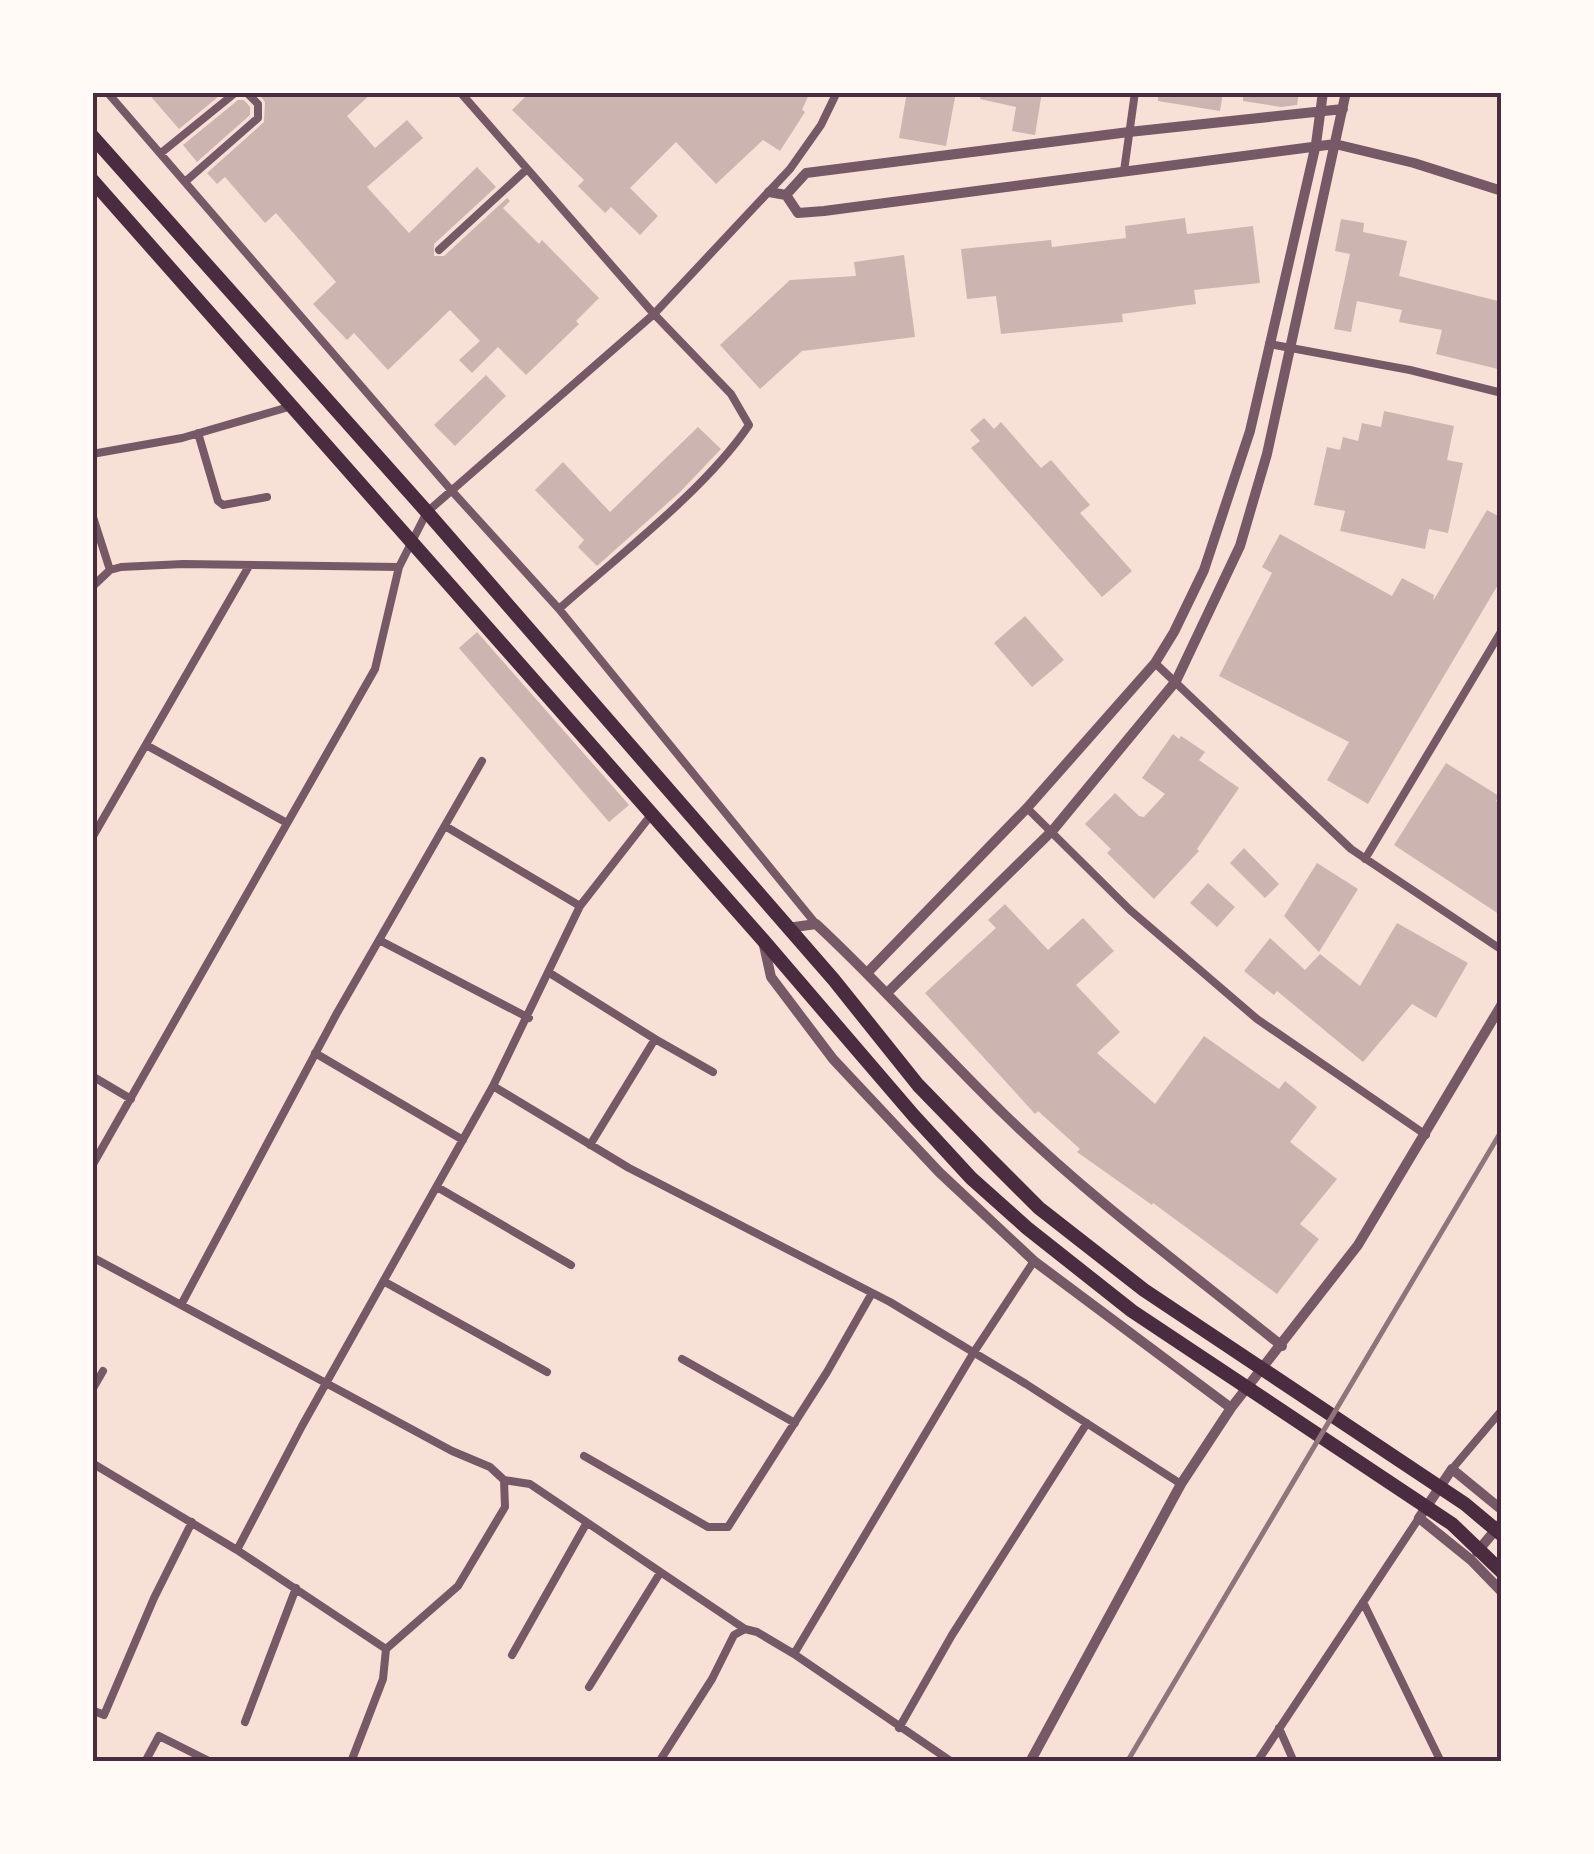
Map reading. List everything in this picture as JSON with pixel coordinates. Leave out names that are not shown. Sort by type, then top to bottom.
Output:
[{"type":"highway","points":[[92,136],[427,512],[918,1085],[986,1156],[1039,1208],[1144,1290],[1465,1504],[1502,1535]]},
{"type":"highway","points":[[92,180],[972,1178],[1026,1228],[1132,1310],[1452,1524],[1502,1572]]},
{"type":"street","points":[[107,92],[559,609],[816,924],[888,992],[1006,1116],[1108,1206],[1282,1346]]},
{"type":"street","points":[[460,92],[654,314],[732,394],[748,425],[736,444],[689,491],[559,609]]},
{"type":"street","points":[[92,1166],[375,668],[399,567],[427,512],[654,314],[790,169],[821,125],[837,92]]},
{"type":"street","points":[[1124,171],[1135,92]]},
{"type":"street","points":[[868,972],[1027,808],[1155,663],[1174,632],[1204,570],[1234,485],[1316,144],[1323,92]]},
{"type":"street","points":[[888,992],[1053,830],[1176,681],[1240,546],[1267,454],[1346,92]]},
{"type":"street","points":[[161,153],[235,93],[247,93],[258,104],[258,118],[186,182]]},
{"type":"street","points":[[786,195],[806,173],[1343,109]]},
{"type":"street","points":[[769,192],[786,195],[798,213],[1316,144],[1335,144],[1414,163],[1502,191]]},
{"type":"street","points":[[439,250],[527,169]]},
{"type":"street","points":[[1270,344],[1410,370],[1502,393]]},
{"type":"street","points":[[92,454],[198,433],[292,406]]},
{"type":"street","points":[[198,433],[218,501],[223,505],[267,496]]},
{"type":"street","points":[[92,514],[110,570]]},
{"type":"street","points":[[92,587],[110,570],[183,564],[399,567]]},
{"type":"street","points":[[92,838],[249,566]]},
{"type":"street","points":[[1366,859],[1502,630]]},
{"type":"street","points":[[1155,663],[1351,849],[1502,950]]},
{"type":"street","points":[[146,745],[287,823]]},
{"type":"street","points":[[181,1305],[315,1053],[482,761]]},
{"type":"street","points":[[1027,808],[1130,910],[1257,1019],[1426,1135]]},
{"type":"street","points":[[237,1550],[493,1086],[580,906],[651,815]]},
{"type":"street","points":[[444,826],[580,906]]},
{"type":"street","points":[[787,928],[816,924]]},
{"type":"street","points":[[379,940],[529,1018]]},
{"type":"street","points":[[763,940],[771,977],[833,1058],[939,1172],[1034,1261],[1231,1408]]},
{"type":"street","points":[[548,972],[714,1072]]},
{"type":"street","points":[[1030,1762],[1181,1484],[1231,1408],[1358,1245],[1502,1004]]},
{"type":"street","points":[[590,1145],[655,1039]]},
{"type":"street","points":[[315,1053],[463,1140]]},
{"type":"street","points":[[92,1076],[130,1099]]},
{"type":"street","points":[[493,1086],[629,1168],[872,1293],[974,1352],[1181,1484]]},
{"type":"street","points":[[437,1187],[571,1265]]},
{"type":"street","points":[[92,1258],[452,1452],[490,1466],[504,1480],[530,1484],[745,1629],[758,1632],[794,1654],[952,1762]]},
{"type":"street","points":[[794,1654],[974,1352],[1034,1261]]},
{"type":"street","points":[[385,1282],[547,1372]]},
{"type":"street","points":[[584,1456],[708,1527],[728,1527],[872,1293]]},
{"type":"street","points":[[682,1359],[795,1423]]},
{"type":"street","points":[[92,1390],[103,1371]]},
{"type":"street","points":[[1257,1762],[1452,1469],[1502,1410]]},
{"type":"street","points":[[899,1728],[952,1636],[1087,1423]]},
{"type":"street","points":[[92,1463],[237,1550],[386,1649]]},
{"type":"street","points":[[1452,1469],[1502,1510]]},
{"type":"street","points":[[352,1762],[383,1679],[386,1649],[458,1586],[506,1507],[504,1480]]},
{"type":"street","points":[[1419,1518],[1471,1560],[1502,1592]]},
{"type":"street","points":[[92,1710],[104,1715],[154,1598],[192,1522]]},
{"type":"street","points":[[1471,1560],[1502,1522]]},
{"type":"street","points":[[512,1655],[586,1524]]},
{"type":"street","points":[[589,1687],[660,1572]]},
{"type":"street","points":[[245,1722],[296,1588]]},
{"type":"street","points":[[1364,1602],[1441,1762]]},
{"type":"street","points":[[659,1762],[712,1679],[734,1635],[745,1629]]},
{"type":"street","points":[[1279,1728],[1294,1762]]},
{"type":"street","points":[[145,1762],[158,1736],[211,1762]]},
{"type":"building","points":[[147,92],[224,92],[179,129]]},
{"type":"building","points":[[257,92],[373,92],[347,116],[375,148],[407,120],[423,138],[367,187],[409,233],[477,167],[496,187],[434,244],[434,256],[444,256],[507,198],[510,201],[503,208],[539,244],[542,240],[599,298],[576,321],[579,324],[526,375],[498,347],[472,373],[459,360],[480,341],[450,310],[388,370],[354,333],[347,340],[313,304],[336,282],[276,213],[265,223],[225,177],[217,184],[207,173],[264,122],[265,102]]},
{"type":"building","points":[[530,92],[810,92],[802,110],[805,112],[780,151],[763,140],[716,184],[676,142],[630,188],[658,216],[640,235],[611,207],[605,213],[578,186],[584,180],[512,110]]},
{"type":"building","points":[[907,92],[956,92],[946,146],[899,138]]},
{"type":"building","points":[[981,92],[1042,92],[1035,135],[1012,131],[1016,107],[980,99]]},
{"type":"building","points":[[1158,92],[1223,92],[1220,111],[1158,101]]},
{"type":"building","points":[[1243,92],[1299,92],[1297,105],[1281,107],[1243,101]]},
{"type":"building","points":[[238,100],[244,100],[250,107],[250,115],[197,162],[183,145]]},
{"type":"building","points":[[1185,218],[1187,234],[1253,226],[1260,283],[1194,290],[1196,304],[1122,314],[1123,322],[1001,334],[996,296],[967,299],[961,249],[1051,240],[1052,247],[1126,238],[1125,226]]},
{"type":"building","points":[[1341,219],[1364,223],[1363,232],[1407,241],[1399,276],[1502,302],[1502,370],[1436,354],[1442,330],[1399,322],[1402,310],[1357,301],[1351,332],[1334,329],[1350,254],[1335,251]]},
{"type":"building","points":[[904,255],[915,337],[802,351],[760,389],[720,345],[790,280],[856,276],[854,262]]},
{"type":"building","points":[[486,375],[506,396],[455,446],[434,425]]},
{"type":"building","points":[[1384,411],[1454,426],[1447,460],[1463,463],[1448,533],[1429,529],[1425,549],[1340,531],[1345,511],[1314,505],[1327,447],[1340,450],[1343,437],[1358,441],[1362,423],[1381,427]]},
{"type":"building","points":[[984,418],[994,429],[1001,422],[1041,468],[1051,460],[1090,505],[1080,513],[1132,571],[1102,597],[971,448],[980,441],[970,430]]},
{"type":"building","points":[[698,427],[721,449],[680,492],[597,566],[578,547],[584,540],[535,490],[563,462],[610,512]]},
{"type":"building","points":[[1487,510],[1502,518],[1502,578],[1368,804],[1327,780],[1349,742],[1219,676],[1272,573],[1262,567],[1280,534],[1392,596],[1402,578],[1434,595],[1433,601]]},
{"type":"building","points":[[1025,616],[1064,660],[1032,687],[994,643]]},
{"type":"building","points":[[477,632],[629,805],[609,822],[459,648]]},
{"type":"building","points":[[1173,734],[1205,752],[1199,760],[1239,788],[1199,851],[1154,899],[1107,853],[1111,849],[1085,824],[1115,793],[1144,817],[1165,794],[1142,778]]},
{"type":"building","points":[[1446,763],[1499,796],[1496,801],[1502,805],[1502,916],[1394,845]]},
{"type":"building","points":[[1244,848],[1279,884],[1265,898],[1230,863]]},
{"type":"building","points":[[1317,863],[1358,889],[1319,952],[1284,916]]},
{"type":"building","points":[[1208,883],[1235,907],[1217,927],[1190,903]]},
{"type":"building","points":[[1005,904],[1048,950],[1083,918],[1114,951],[1076,985],[1120,1032],[1097,1053],[1155,1104],[1204,1036],[1279,1089],[1285,1081],[1317,1107],[1290,1142],[1337,1179],[1300,1224],[1319,1239],[1277,1294],[1077,1152],[1080,1149],[1038,1111],[1035,1114],[925,993],[996,928],[988,920]]},
{"type":"building","points":[[1397,923],[1468,963],[1436,1018],[1412,1004],[1363,1062],[1277,991],[1274,995],[1244,971],[1270,938],[1305,970],[1320,954],[1360,986]]},
{"type":"railway","points":[[1127,1762],[1502,1130]]}]
